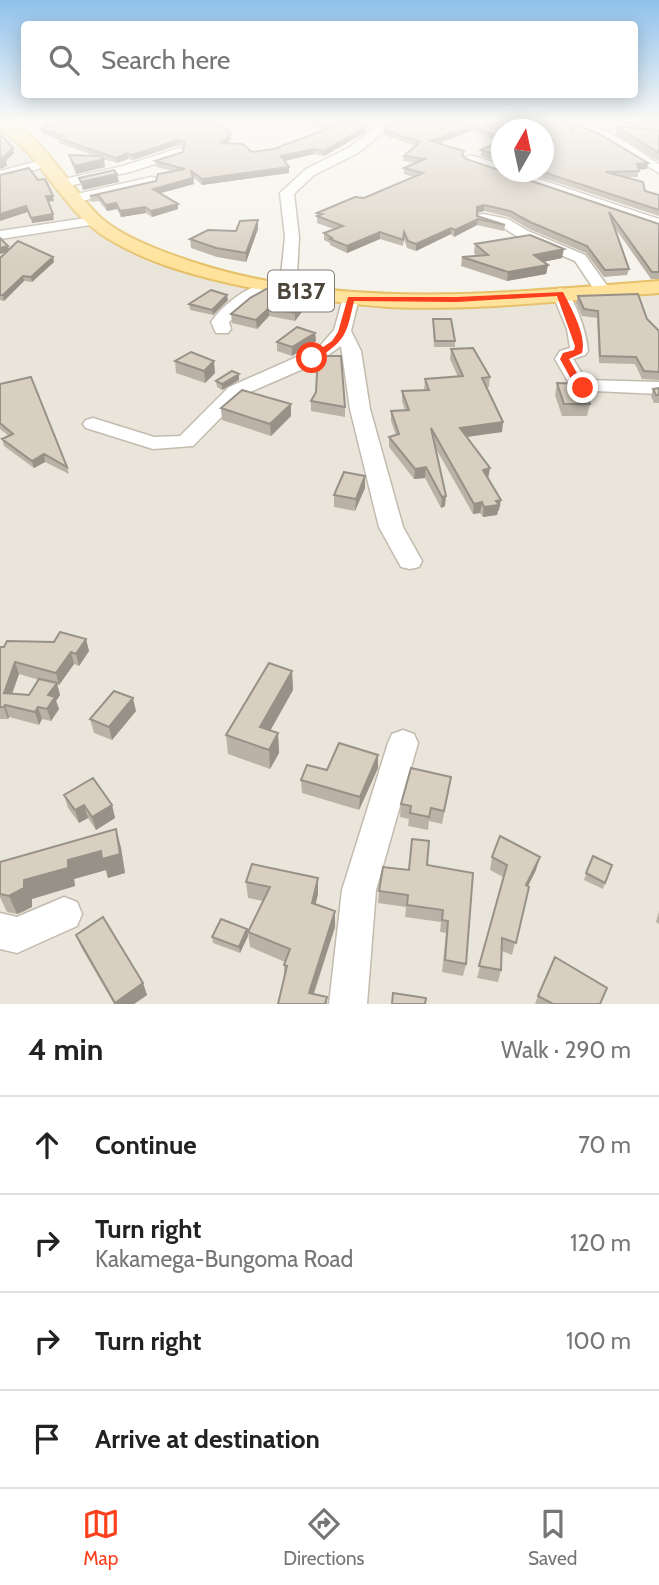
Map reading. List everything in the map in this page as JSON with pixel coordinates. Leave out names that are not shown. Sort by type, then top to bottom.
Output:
[{"type":"main road","name":"B137","points":[[48,168],[92,221],[130,244],[183,267],[291,290],[351,298],[457,300],[659,287]]},
{"type":"street","points":[[0,175],[27,168]]},
{"type":"street","points":[[60,184],[130,168]]},
{"type":"street","points":[[291,290],[289,275],[292,237],[287,193],[318,168]]},
{"type":"street","points":[[73,199],[151,181]]},
{"type":"street","points":[[537,182],[659,224]]},
{"type":"street","points":[[483,218],[503,222],[523,234],[580,258],[603,291]]},
{"type":"street","points":[[0,235],[92,221]]},
{"type":"street","points":[[560,293],[574,325],[579,346],[579,351],[566,355],[564,359],[580,386],[659,388]]},
{"type":"street","points":[[93,424],[153,443],[186,442],[223,400],[239,389],[312,358],[335,343],[343,332],[351,298]]},
{"type":"street","points":[[343,332],[352,351],[360,409],[391,527],[411,561]]},
{"type":"street","points":[[348,1004],[359,890],[403,743]]},
{"type":"street","points":[[0,931],[17,936],[64,914]]},
{"type":"lane","points":[[222,329],[220,322],[224,315],[248,297],[271,286]]},
{"type":"shaded area","points":[[0,168],[43,168],[70,200],[155,256],[351,299],[659,287],[659,1004],[0,1004]]},
{"type":"building","points":[[29,168],[38,180],[45,179],[53,196],[46,196],[53,214],[31,218],[26,206],[0,214],[0,175]]},
{"type":"building","points":[[181,168],[283,168],[202,179],[191,171],[193,178],[153,189],[178,204],[151,211],[145,207],[120,211],[116,203],[106,205],[98,195],[90,196],[156,181],[158,174],[185,169]]},
{"type":"building","points":[[404,168],[491,168],[491,182],[534,182],[659,224],[659,272],[652,272],[609,212],[629,269],[605,270],[587,246],[510,211],[484,205],[477,207],[477,216],[505,225],[478,219],[416,244],[408,241],[404,232],[403,240],[380,232],[347,246],[330,239],[332,238],[324,233],[343,226],[317,216],[322,214],[317,213],[355,197],[364,198],[423,173]]},
{"type":"building","points":[[554,168],[638,168],[639,171],[606,172],[643,182],[645,191],[659,195],[659,210],[554,176]]},
{"type":"building","points":[[114,170],[117,174],[81,182],[79,178]]},
{"type":"building","points":[[258,220],[246,253],[216,248],[190,239],[208,230],[236,231],[240,221]]},
{"type":"building","points":[[530,235],[564,249],[534,255],[548,265],[508,272],[462,257],[488,255],[475,244]]},
{"type":"building","points":[[0,238],[8,246],[0,248]]},
{"type":"building","points":[[18,241],[53,257],[31,277],[23,276],[0,295],[0,258]]},
{"type":"building","points":[[268,288],[308,295],[295,313],[269,308],[256,320],[231,314],[250,298]]},
{"type":"building","points":[[211,290],[227,295],[212,310],[189,304]]},
{"type":"building","points":[[638,294],[647,319],[659,331],[659,372],[644,371],[636,357],[600,356],[598,311],[584,309],[578,296]]},
{"type":"building","points":[[433,319],[451,319],[455,341],[435,341]]},
{"type":"building","points":[[297,327],[315,333],[292,347],[277,342]]},
{"type":"building","points":[[473,348],[490,377],[482,378],[503,422],[460,428],[490,468],[483,470],[501,500],[496,501],[499,505],[484,507],[482,502],[474,504],[431,428],[446,496],[442,497],[426,467],[415,469],[389,437],[399,434],[391,411],[409,410],[402,391],[429,390],[425,379],[463,376],[451,349]]},
{"type":"building","points":[[191,352],[214,361],[204,371],[175,361]]},
{"type":"building","points":[[318,356],[341,356],[345,407],[311,401],[316,392]]},
{"type":"building","points":[[232,371],[239,374],[222,384],[216,381]]},
{"type":"building","points":[[31,377],[67,467],[44,454],[32,461],[2,439],[13,434],[0,423],[0,384]]},
{"type":"building","points":[[557,383],[582,384],[590,404],[564,404]]},
{"type":"building","points":[[242,390],[291,404],[270,424],[221,408]]},
{"type":"building","points":[[344,472],[365,476],[356,499],[334,495]]},
{"type":"building","points":[[60,632],[86,639],[76,654],[71,652],[56,673],[15,662],[4,693],[29,695],[39,679],[57,683],[48,695],[55,697],[47,709],[38,707],[35,712],[5,705],[0,707],[0,647],[4,647],[7,641],[54,642]]},
{"type":"building","points":[[269,663],[292,671],[260,727],[278,733],[269,750],[226,735]]},
{"type":"building","points":[[114,691],[133,698],[109,727],[90,719]]},
{"type":"building","points":[[339,743],[378,755],[360,797],[301,780],[307,765],[327,770]]},
{"type":"building","points":[[411,768],[451,777],[444,811],[431,808],[429,817],[410,813],[411,806],[401,804]]},
{"type":"building","points":[[93,778],[112,805],[92,817],[84,805],[75,810],[64,795]]},
{"type":"building","points":[[116,829],[120,854],[102,859],[101,851],[68,860],[68,868],[24,880],[24,888],[9,896],[0,894],[0,862]]},
{"type":"building","points":[[500,836],[540,857],[526,885],[529,887],[516,943],[502,938],[501,970],[479,966],[507,865],[492,857]]},
{"type":"building","points":[[412,839],[429,841],[427,865],[473,873],[466,964],[445,960],[448,921],[442,920],[443,910],[407,905],[408,895],[379,891],[383,867],[409,870]]},
{"type":"building","points":[[593,856],[612,865],[605,883],[586,873]]},
{"type":"building","points":[[252,864],[318,878],[312,903],[335,911],[309,993],[327,997],[325,1004],[278,1004],[287,966],[284,965],[290,949],[248,932],[270,887],[246,882]]},
{"type":"building","points":[[103,917],[143,983],[115,1003],[76,935]]},
{"type":"building","points":[[221,919],[247,929],[239,947],[212,937]]},
{"type":"building","points":[[555,957],[607,988],[600,1004],[553,1004],[538,996]]},
{"type":"building","points":[[393,993],[426,998],[425,1004],[392,1004]]},
{"type":"route","points":[[312,358],[335,343],[343,332],[351,298],[457,300],[560,293],[574,325],[579,346],[579,351],[566,355],[564,359],[583,388]]}]
